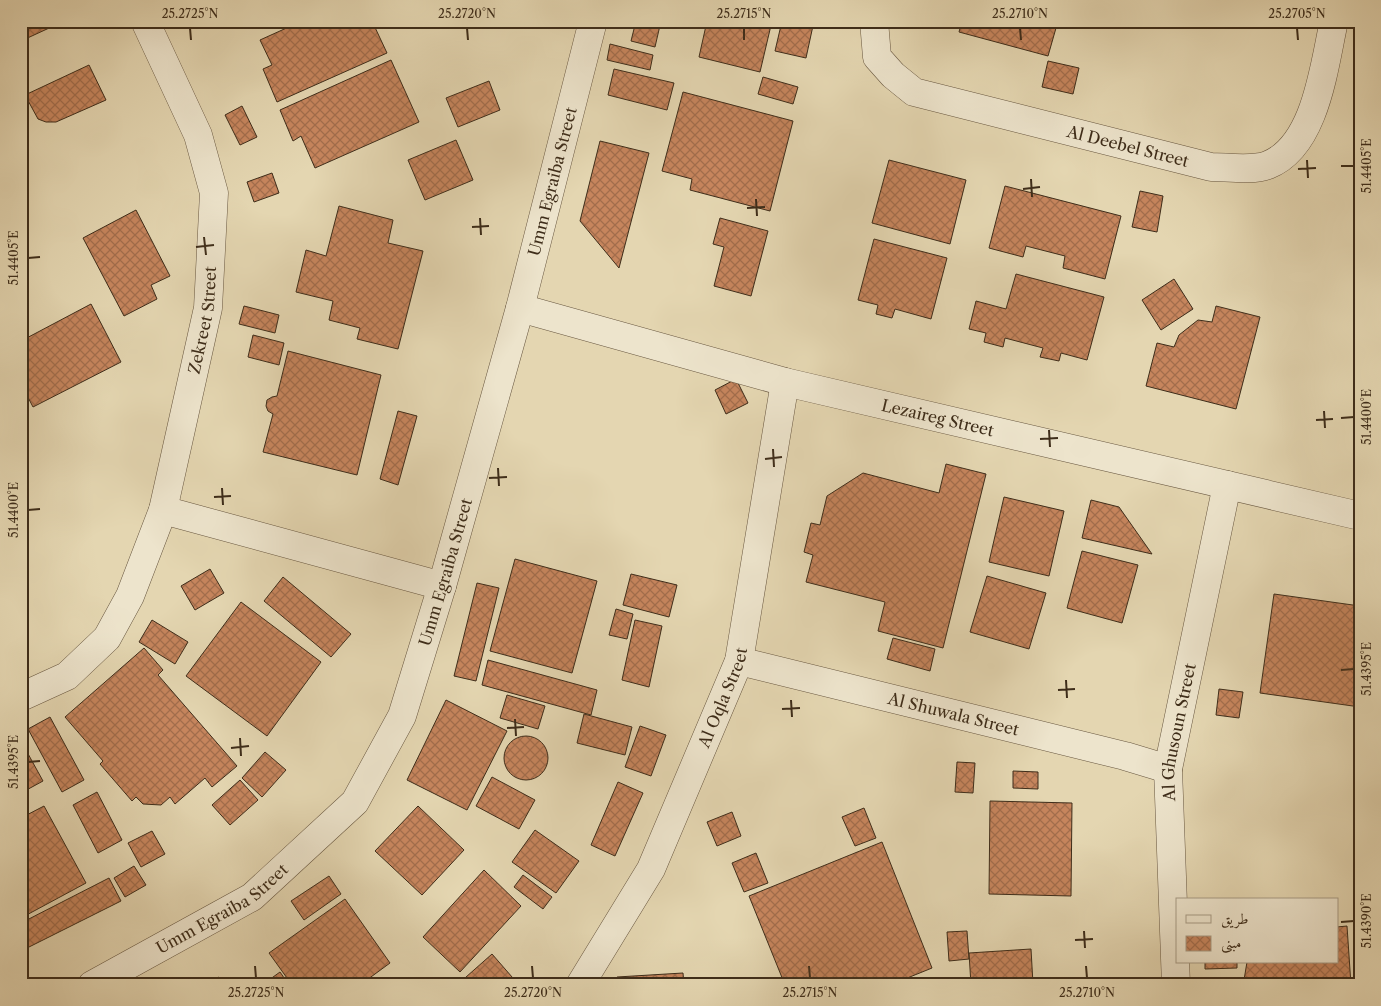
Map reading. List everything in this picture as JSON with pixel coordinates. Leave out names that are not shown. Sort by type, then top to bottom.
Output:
[{"type":"street","name":"Zekreet Street","points":[[21,697],[67,676],[107,638],[130,596],[163,510],[208,308],[214,193],[198,135],[145,21]]},
{"type":"street","name":"Umm Egraiba Street","points":[[92,985],[252,897],[355,802],[402,716],[442,586],[520,308],[593,21]]},
{"type":"street","name":"Al Deebel Street","points":[[874,21],[877,57],[893,76],[914,92],[1211,166],[1242,168],[1267,166],[1289,152],[1304,130],[1313,111],[1334,21]]},
{"type":"street","name":"Lezaireg Street","points":[[520,308],[786,382],[1360,516]]},
{"type":"street","name":"Al Oqla Street","points":[[580,985],[651,869],[739,661],[786,382]]},
{"type":"street","name":"Al Ghusoun Street","points":[[1176,985],[1168,769],[1227,485]]},
{"type":"street","points":[[163,510],[442,586]]},
{"type":"street","name":"Al Shuwala Street","points":[[739,661],[1125,756],[1168,769]]},
{"type":"building","points":[[21,21],[59,21],[60,23],[21,41]]},
{"type":"building","points":[[302,21],[372,21],[387,53],[277,102],[263,69],[272,65],[260,40]]},
{"type":"building","points":[[636,21],[661,21],[655,47],[631,41]]},
{"type":"building","points":[[707,21],[772,21],[760,72],[699,57]]},
{"type":"building","points":[[782,21],[814,21],[806,58],[775,51]]},
{"type":"building","points":[[962,21],[1058,21],[1048,56],[959,32]]},
{"type":"building","points":[[610,44],[653,55],[650,70],[607,60]]},
{"type":"building","points":[[391,60],[419,122],[315,168],[301,136],[293,141],[280,110]]},
{"type":"building","points":[[1048,61],[1079,68],[1073,94],[1042,87]]},
{"type":"building","points":[[89,65],[106,100],[56,122],[46,122],[38,119],[25,95]]},
{"type":"building","points":[[614,69],[674,83],[667,110],[608,95]]},
{"type":"building","points":[[763,77],[798,87],[793,104],[758,94]]},
{"type":"building","points":[[489,81],[500,110],[458,127],[446,98]]},
{"type":"building","points":[[683,92],[793,121],[770,211],[690,190],[692,179],[662,171]]},
{"type":"building","points":[[242,106],[257,137],[240,145],[225,115]]},
{"type":"building","points":[[456,140],[473,180],[425,200],[408,160]]},
{"type":"building","points":[[600,141],[649,153],[619,268],[580,221]]},
{"type":"building","points":[[889,160],[966,180],[950,244],[872,223]]},
{"type":"building","points":[[272,173],[279,193],[254,202],[247,182]]},
{"type":"building","points":[[1005,186],[1121,216],[1105,279],[1063,268],[1065,256],[1026,246],[1023,257],[989,248]]},
{"type":"building","points":[[1140,191],[1163,196],[1157,232],[1132,227]]},
{"type":"building","points":[[339,206],[393,220],[388,243],[423,251],[398,349],[357,339],[360,328],[329,320],[333,301],[296,292],[306,250],[326,256]]},
{"type":"building","points":[[136,210],[170,276],[151,285],[157,299],[124,316],[83,238]]},
{"type":"building","points":[[720,218],[768,231],[751,296],[714,286],[724,247],[713,244]]},
{"type":"building","points":[[874,239],[947,258],[931,319],[895,309],[892,318],[876,314],[878,305],[858,300]]},
{"type":"building","points":[[1016,274],[1104,297],[1087,360],[1061,353],[1059,361],[1040,357],[1043,348],[1005,338],[1003,347],[984,342],[986,333],[969,329],[976,301],[1006,309]]},
{"type":"building","points":[[1174,279],[1193,309],[1161,330],[1142,300]]},
{"type":"building","points":[[91,304],[121,362],[33,407],[21,384],[21,341]]},
{"type":"building","points":[[244,306],[279,315],[275,333],[239,324]]},
{"type":"building","points":[[1216,306],[1260,317],[1236,409],[1146,386],[1157,343],[1174,347],[1179,335],[1198,320],[1212,322]]},
{"type":"building","points":[[253,335],[284,343],[279,365],[248,357]]},
{"type":"building","points":[[288,351],[381,375],[357,475],[263,452],[273,414],[268,411],[266,406],[267,400],[277,396]]},
{"type":"building","points":[[736,379],[748,403],[726,414],[715,390]]},
{"type":"building","points":[[398,411],[417,416],[398,485],[380,479]]},
{"type":"building","points":[[946,464],[986,474],[943,648],[878,631],[885,602],[806,582],[813,555],[804,552],[811,523],[820,525],[827,496],[863,473],[939,493]]},
{"type":"building","points":[[1004,497],[1064,511],[1049,576],[989,562]]},
{"type":"building","points":[[1091,500],[1119,507],[1152,554],[1082,538]]},
{"type":"building","points":[[1082,551],[1138,565],[1122,623],[1067,608]]},
{"type":"building","points":[[515,559],[597,581],[572,673],[490,651]]},
{"type":"building","points":[[210,569],[224,593],[195,610],[181,586]]},
{"type":"building","points":[[631,574],[677,585],[669,617],[623,605]]},
{"type":"building","points":[[987,576],[1046,593],[1029,649],[970,632]]},
{"type":"building","points":[[283,577],[351,634],[331,657],[264,601]]},
{"type":"building","points":[[477,583],[499,588],[476,681],[454,676]]},
{"type":"building","points":[[1274,594],[1360,606],[1360,623],[1355,655],[1360,656],[1360,707],[1260,693]]},
{"type":"building","points":[[241,602],[321,662],[267,736],[186,676]]},
{"type":"building","points":[[616,609],[633,614],[627,639],[609,635]]},
{"type":"building","points":[[152,620],[188,642],[175,664],[139,642]]},
{"type":"building","points":[[635,620],[662,626],[649,687],[622,680]]},
{"type":"building","points":[[893,638],[935,649],[930,671],[887,659]]},
{"type":"building","points":[[144,648],[163,670],[158,675],[237,766],[212,787],[205,778],[175,804],[170,797],[161,805],[143,804],[136,797],[132,801],[100,764],[103,761],[65,717]]},
{"type":"building","points":[[488,660],[597,690],[591,715],[482,685]]},
{"type":"building","points":[[1219,689],[1243,692],[1239,718],[1216,715]]},
{"type":"building","points":[[507,695],[545,706],[538,729],[500,718]]},
{"type":"building","points":[[446,700],[507,731],[467,810],[407,780]]},
{"type":"building","points":[[584,714],[632,727],[625,755],[577,743]]},
{"type":"building","points":[[50,717],[84,780],[62,792],[28,729]]},
{"type":"building","points":[[640,726],[666,735],[651,776],[625,767]]},
{"type":"building","points":[[522,736],[530,736],[542,742],[548,758],[542,774],[530,780],[522,780],[510,774],[504,762],[504,754],[510,742]]},
{"type":"building","points":[[21,741],[43,781],[21,793]]},
{"type":"building","points":[[265,752],[286,770],[262,797],[242,778]]},
{"type":"building","points":[[957,762],[975,763],[973,793],[955,792]]},
{"type":"building","points":[[1013,771],[1038,772],[1038,789],[1013,788]]},
{"type":"building","points":[[492,777],[535,800],[519,829],[476,806]]},
{"type":"building","points":[[240,780],[258,800],[230,825],[212,805]]},
{"type":"building","points":[[618,782],[643,793],[615,856],[591,845]]},
{"type":"building","points":[[97,792],[122,840],[98,853],[73,805]]},
{"type":"building","points":[[990,801],[1072,803],[1071,896],[989,894]]},
{"type":"building","points":[[44,806],[86,883],[21,918],[21,818]]},
{"type":"building","points":[[418,806],[464,850],[422,895],[375,851]]},
{"type":"building","points":[[864,808],[876,838],[855,846],[842,817]]},
{"type":"building","points":[[732,812],[741,836],[717,846],[707,822]]},
{"type":"building","points":[[535,830],[579,861],[556,893],[512,862]]},
{"type":"building","points":[[152,831],[165,854],[141,867],[128,843]]},
{"type":"building","points":[[882,842],[932,968],[890,985],[785,985],[749,896]]},
{"type":"building","points":[[756,853],[768,883],[744,892],[732,863]]},
{"type":"building","points":[[134,866],[146,885],[125,897],[114,878]]},
{"type":"building","points":[[484,870],[521,906],[460,972],[423,937]]},
{"type":"building","points":[[523,875],[552,897],[543,909],[514,887]]},
{"type":"building","points":[[329,876],[341,894],[304,920],[291,901]]},
{"type":"building","points":[[109,878],[121,901],[21,951],[21,923]]},
{"type":"building","points":[[345,899],[390,963],[360,985],[292,985],[269,953]]},
{"type":"building","points":[[1347,926],[1351,985],[1246,985],[1244,980],[1247,964],[1338,964],[1338,927]]},
{"type":"building","points":[[967,931],[969,959],[949,961],[947,932]]},
{"type":"building","points":[[1031,949],[1033,984],[1051,983],[1051,985],[971,985],[969,953]]},
{"type":"building","points":[[492,954],[519,985],[457,985]]},
{"type":"building","points":[[1205,964],[1237,964],[1237,968],[1205,969]]},
{"type":"building","points":[[280,972],[289,985],[262,985]]},
{"type":"building","points":[[683,973],[684,985],[618,985],[617,977]]},
{"type":"building","points":[[219,977],[224,985],[206,985]]}]
